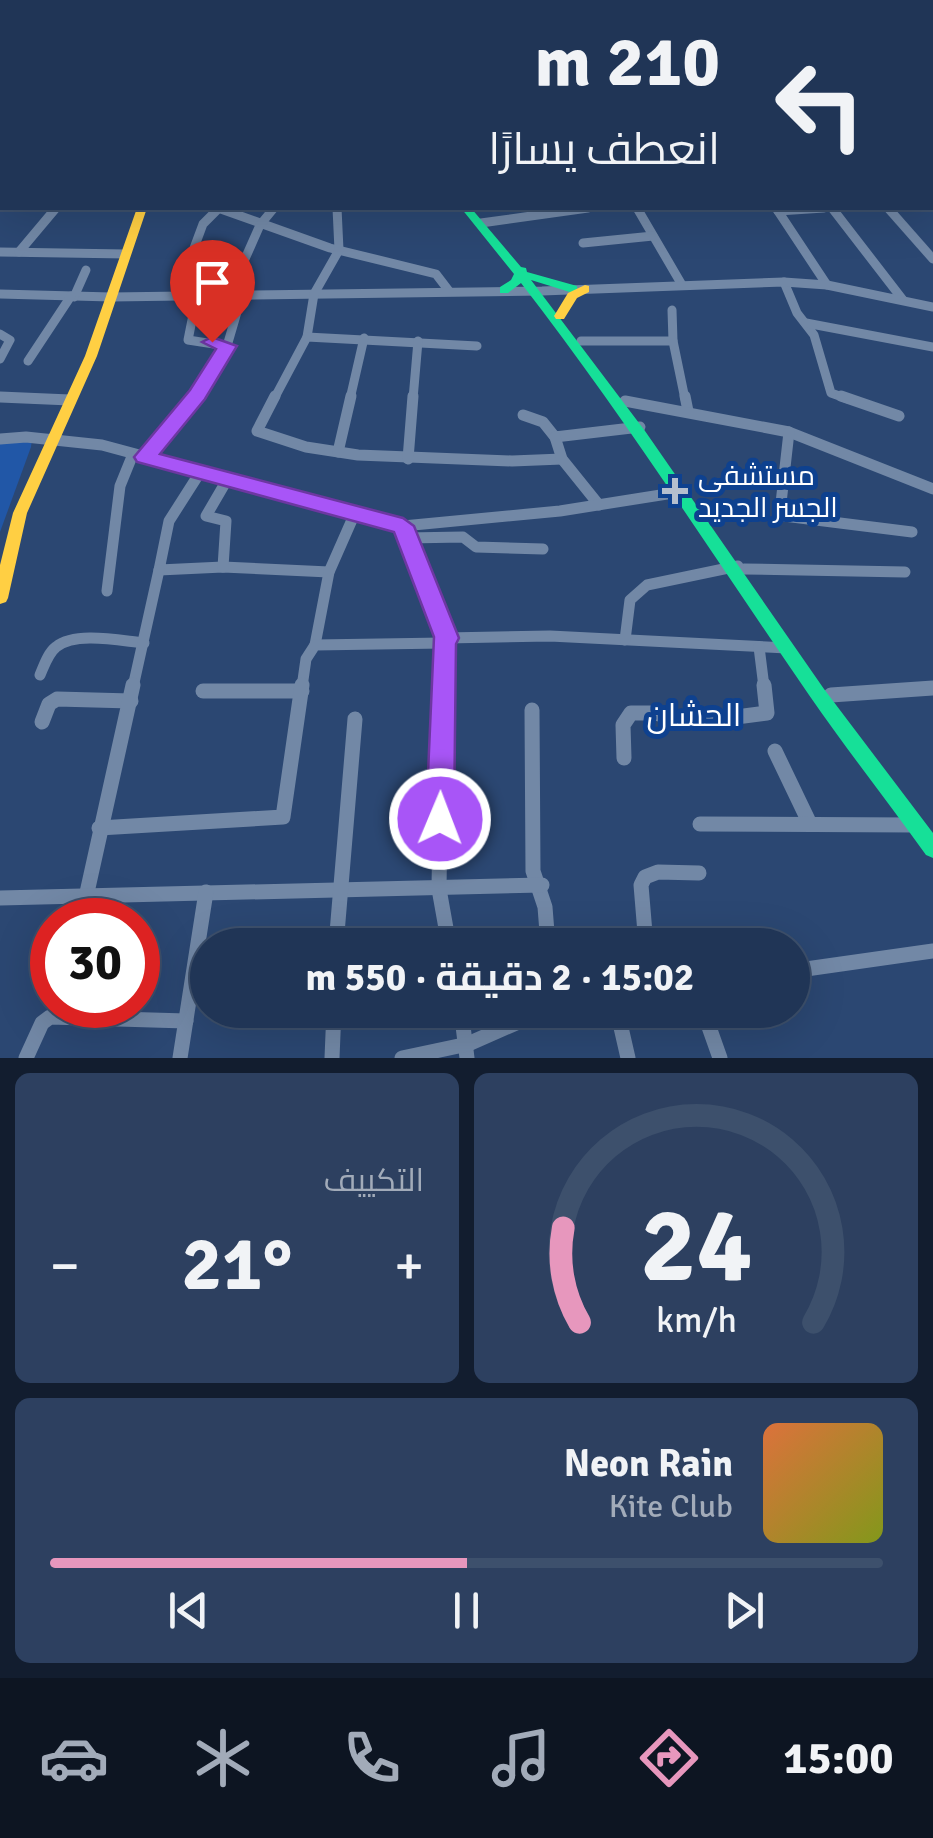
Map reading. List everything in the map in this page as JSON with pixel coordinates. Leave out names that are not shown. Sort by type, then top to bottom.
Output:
[{"type":"main road","points":[[0,598],[4,559],[20,513],[50,439],[91,356],[141,210]]},
{"type":"main road","points":[[468,210],[581,341],[933,840]]},
{"type":"main road","points":[[504,290],[516,282],[579,289]]},
{"type":"main road","points":[[531,283],[661,453],[741,567],[787,648],[933,850]]},
{"type":"main road","points":[[560,316],[579,289]]},
{"type":"street","points":[[19,252],[54,210]]},
{"type":"street","points":[[190,259],[206,220],[216,210]]},
{"type":"street","points":[[223,210],[339,250],[436,274],[449,291]]},
{"type":"street","points":[[229,295],[260,225],[272,210]]},
{"type":"street","points":[[337,210],[339,250],[314,294],[307,337],[257,431],[338,452],[512,464],[562,459]]},
{"type":"street","points":[[481,224],[552,210]]},
{"type":"street","points":[[638,210],[682,285]]},
{"type":"street","points":[[778,210],[827,285]]},
{"type":"street","points":[[830,210],[903,300]]},
{"type":"street","points":[[890,210],[933,260]]},
{"type":"street","points":[[583,243],[653,236]]},
{"type":"street","points":[[0,252],[126,254]]},
{"type":"street","points":[[28,361],[86,270]]},
{"type":"street","points":[[579,289],[784,282],[827,285],[933,307]]},
{"type":"street","points":[[784,282],[797,313],[814,335],[832,393],[851,403],[899,416]]},
{"type":"street","points":[[0,294],[111,297],[504,290]]},
{"type":"street","points":[[107,590],[120,486],[139,456],[198,394],[228,346],[242,294]]},
{"type":"street","points":[[197,296],[188,340],[228,346]]},
{"type":"street","points":[[672,310],[672,340],[688,411]]},
{"type":"street","points":[[806,323],[933,347]]},
{"type":"street","points":[[0,334],[10,340],[0,359]]},
{"type":"street","points":[[307,337],[478,346]]},
{"type":"street","points":[[338,452],[364,338]]},
{"type":"street","points":[[581,341],[672,340]]},
{"type":"street","points":[[408,458],[418,341]]},
{"type":"street","points":[[0,397],[70,400]]},
{"type":"street","points":[[625,401],[790,432],[933,489]]},
{"type":"street","points":[[523,415],[543,422],[555,437],[562,459],[599,505]]},
{"type":"street","points":[[555,437],[640,426]]},
{"type":"street","points":[[790,432],[780,512],[784,516],[912,532]]},
{"type":"street","points":[[0,439],[102,445],[355,514],[405,532],[463,537],[474,546],[543,549]]},
{"type":"street","points":[[86,897],[169,521],[200,474]]},
{"type":"street","points":[[223,568],[226,521],[206,516],[226,480]]},
{"type":"street","points":[[405,532],[686,492]]},
{"type":"street","points":[[99,828],[283,817],[306,659],[315,645],[329,572],[355,514]]},
{"type":"street","points":[[405,532],[445,640],[439,889],[446,928]]},
{"type":"street","points":[[624,640],[630,600],[647,585],[741,567],[905,572]]},
{"type":"street","points":[[160,570],[329,572]]},
{"type":"street","points":[[315,645],[624,640],[787,648]]},
{"type":"street","points":[[40,675],[60,644],[144,644]]},
{"type":"street","points":[[624,758],[623,724],[631,713],[654,713],[698,722],[767,713],[759,647]]},
{"type":"street","points":[[831,694],[933,688]]},
{"type":"street","points":[[203,691],[302,691]]},
{"type":"street","points":[[42,722],[48,704],[56,699],[130,702]]},
{"type":"street","points":[[532,710],[532,871],[542,885],[546,928]]},
{"type":"street","points":[[337,928],[354,720]]},
{"type":"street","points":[[775,752],[810,824]]},
{"type":"street","points":[[700,824],[916,824]]},
{"type":"street","points":[[645,928],[645,877],[658,872],[698,873]]},
{"type":"street","points":[[0,898],[542,885]]},
{"type":"street","points":[[180,1058],[206,892]]},
{"type":"street","points":[[810,969],[933,950]]},
{"type":"street","points":[[26,1058],[42,1023],[50,1016],[186,1021]]},
{"type":"street","points":[[332,1058],[333,1028]]},
{"type":"street","points":[[402,1058],[467,1051],[511,1028]]},
{"type":"street","points":[[621,1028],[628,1058]]},
{"type":"street","points":[[709,1028],[720,1058]]},
{"type":"shaded area","points":[[32,439],[31,447],[0,532],[0,442]]},
{"type":"traffic: fast","points":[[468,210],[599,377],[818,694],[933,849]]},
{"type":"traffic: fast","points":[[504,290],[516,282],[522,270]]},
{"type":"traffic: fast","points":[[526,275],[573,289]]},
{"type":"traffic: slow","points":[[0,598],[20,513],[91,356],[141,210]]},
{"type":"traffic: slow","points":[[560,316],[572,296],[585,289]]},
{"type":"place","name":"مستشفى الجسر الجديد","points":[[675,491]]},
{"type":"district","name":"الحشان","points":[[694,715]]},
{"type":"route","points":[[212,342],[228,346],[198,394],[145,457],[403,526],[446,638],[440,819]]}]
